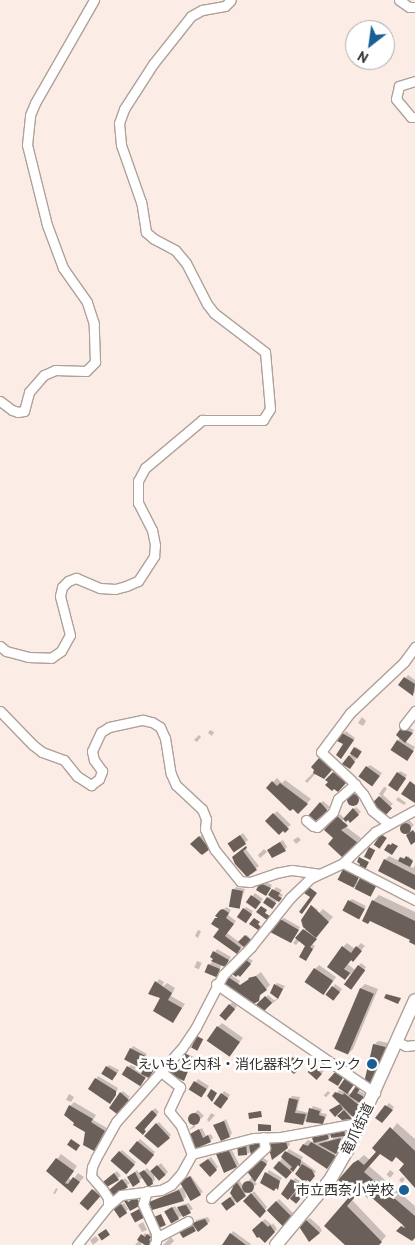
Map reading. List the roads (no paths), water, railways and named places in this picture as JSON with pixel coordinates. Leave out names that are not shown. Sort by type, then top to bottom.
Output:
[{"type":"main road","name":"竜爪街道","points":[[276,1245],[330,1180],[362,1122],[415,1000]]},
{"type":"street","points":[[0,401],[12,410],[24,411],[29,392],[44,375],[55,370],[86,371],[95,362],[94,324],[87,302],[63,268],[47,225],[27,145],[30,115],[35,104],[94,0]]},
{"type":"street","points":[[0,646],[6,651],[28,657],[51,658],[61,651],[70,635],[60,596],[62,587],[68,581],[76,578],[100,588],[115,590],[138,581],[154,556],[155,546],[152,530],[138,503],[138,481],[145,468],[202,420],[263,420],[270,409],[265,352],[214,313],[176,250],[154,239],[146,232],[141,202],[121,145],[119,123],[124,109],[153,64],[191,16],[202,10],[225,6],[231,0]]},
{"type":"street","points":[[399,0],[409,7],[415,7]]},
{"type":"street","points":[[415,81],[399,86],[396,99],[411,117],[415,117]]},
{"type":"street","points":[[389,824],[372,810],[354,784],[321,752],[350,713],[404,662],[415,647]]},
{"type":"street","points":[[404,725],[415,711]]},
{"type":"street","points":[[0,712],[38,748],[64,760],[77,776],[91,785],[100,780],[102,771],[94,760],[92,751],[101,732],[109,728],[143,720],[152,722],[160,727],[165,738],[171,774],[176,785],[202,809],[206,819],[205,829],[215,850],[240,881],[250,882],[276,872],[292,870],[321,874]]},
{"type":"street","points":[[306,820],[312,826],[317,827],[333,812],[338,799],[354,784]]},
{"type":"street","points":[[108,1206],[108,1198],[91,1176],[92,1167],[116,1122],[182,1048],[196,1027],[216,984],[223,974],[252,947],[302,886],[311,878],[343,863],[375,832],[415,810]]},
{"type":"street","points":[[343,863],[415,900]]},
{"type":"street","points":[[216,984],[375,1093]]},
{"type":"street","points":[[396,1041],[406,1046],[415,1045]]},
{"type":"street","points":[[160,1072],[180,1087],[169,1111],[181,1126],[192,1154]]},
{"type":"street","points":[[77,1245],[108,1206],[121,1195],[162,1190],[171,1185],[181,1174],[192,1154],[263,1137],[281,1137],[362,1122]]},
{"type":"street","points":[[211,1198],[265,1148],[263,1137]]},
{"type":"street","points":[[147,1191],[143,1204],[155,1242],[188,1221]]},
{"type":"place","name":"えいもと内科・消化器科クリニック","points":[[372,1064]]},
{"type":"place","name":"市立西奈小学校","points":[[404,1190]]}]
